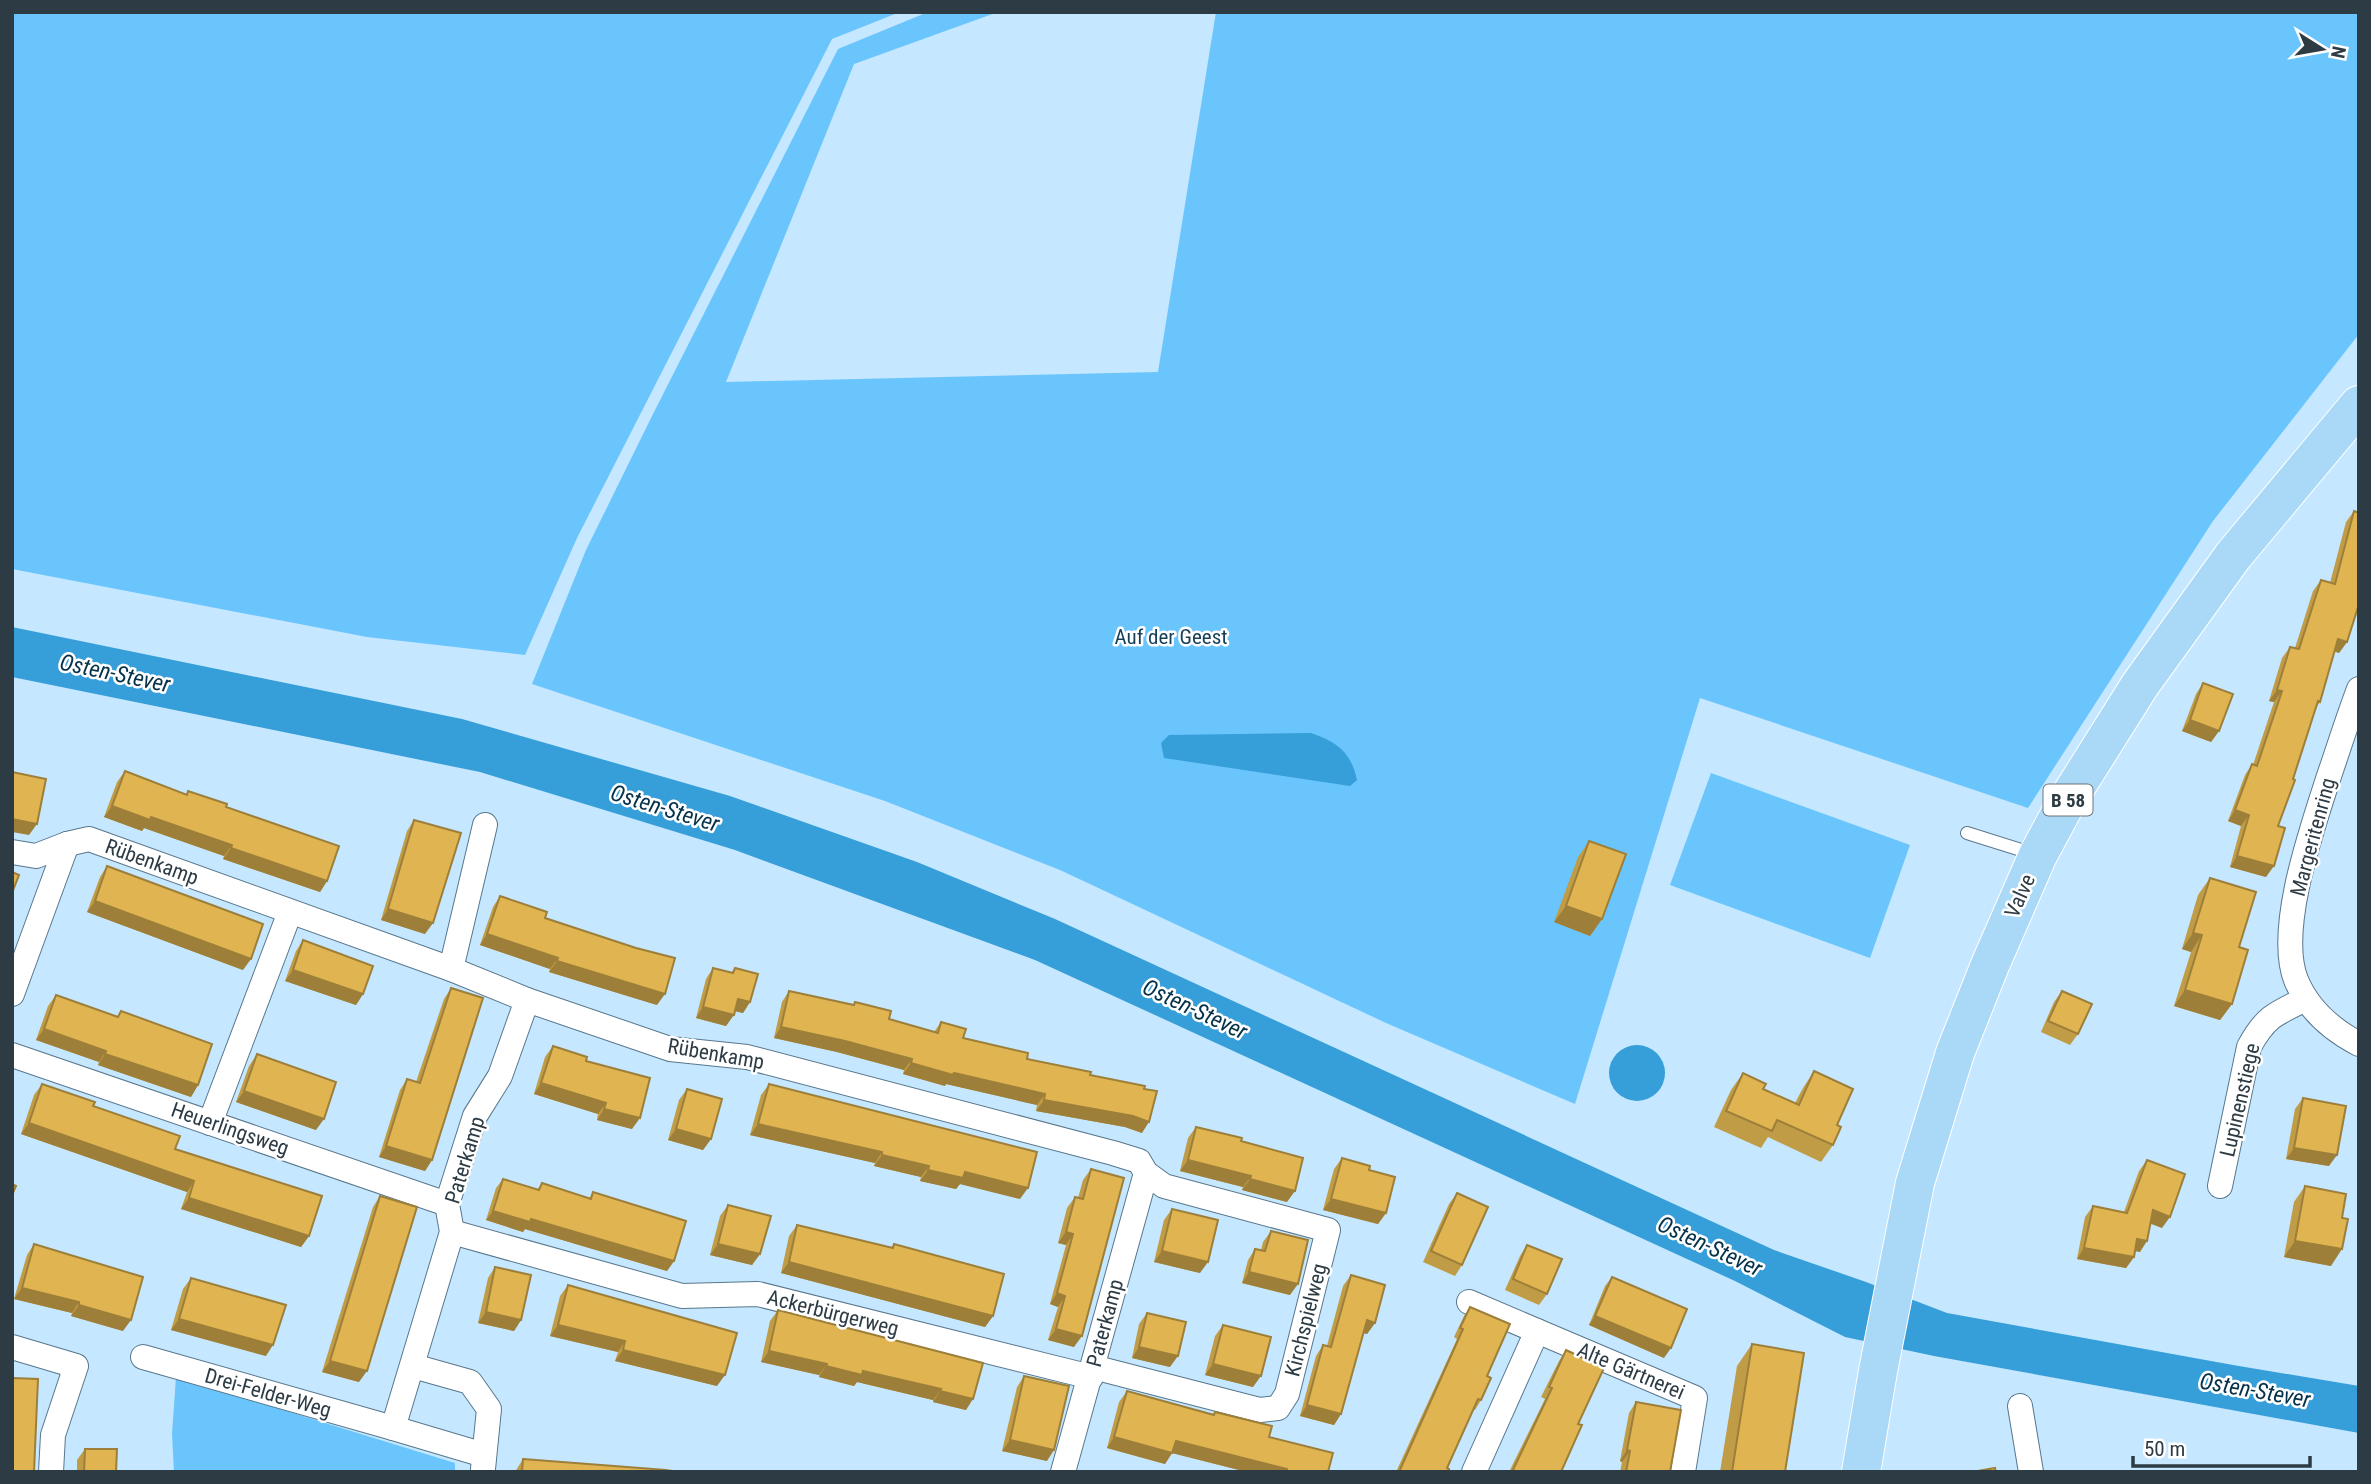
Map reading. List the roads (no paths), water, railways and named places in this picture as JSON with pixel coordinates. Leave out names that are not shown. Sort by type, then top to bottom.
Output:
[{"type":"main road","name":"Valve","points":[[1861,1472],[1915,1183],[1955,1054],[2038,855],[2067,801],[2140,685],[2234,556],[2359,405]]},
{"type":"street","name":"Margeritenring","points":[[2359,689],[2298,880],[2291,949],[2295,978],[2306,999],[2322,1019],[2359,1044]]},
{"type":"street","points":[[451,969],[485,825]]},
{"type":"street","name":"Rübenkamp","points":[[12,852],[36,856],[89,839],[451,969],[527,1000],[670,1048],[747,1058],[1113,1153],[1139,1161],[1146,1173]]},
{"type":"street","points":[[12,993],[67,844]]},
{"type":"street","points":[[210,1123],[290,912]]},
{"type":"street","name":"Lupinenstiege","points":[[2220,1186],[2249,1048],[2259,1027],[2278,1012],[2306,999]]},
{"type":"street","name":"Paterkamp","points":[[393,1428],[452,1232],[447,1204],[475,1116],[500,1076],[527,1000]]},
{"type":"street","name":"Heuerlingsweg","points":[[12,1055],[447,1204]]},
{"type":"street","name":"Paterkamp","points":[[1063,1472],[1146,1173]]},
{"type":"street","name":"Kirchspielweg","points":[[1092,1372],[1260,1410],[1278,1408],[1287,1394],[1328,1230],[1164,1186],[1146,1173]]},
{"type":"street","name":"Ackerbürgerweg","points":[[452,1232],[682,1296],[758,1294],[1092,1372]]},
{"type":"street","name":"Alte Gärtnerei","points":[[1469,1302],[1695,1398],[1684,1472]]},
{"type":"street","points":[[1474,1472],[1537,1331]]},
{"type":"street","points":[[12,1347],[76,1366],[53,1435],[51,1472]]},
{"type":"street","name":"Drei-Felder-Weg","points":[[143,1357],[393,1428]]},
{"type":"street","points":[[393,1428],[483,1463],[489,1409],[470,1382],[413,1366]]},
{"type":"street","points":[[2020,1406],[2031,1472]]},
{"type":"lane","points":[[1967,833],[2038,855]]},
{"type":"water","name":"Osten-Stever","points":[[12,627],[462,719],[730,796],[917,862],[1055,919],[1774,1250],[1947,1313],[2359,1386],[2359,1433],[1934,1356],[1845,1337],[1735,1281],[1035,960],[735,850],[480,772],[12,677]]},
{"type":"water","points":[[1311,733],[1335,744],[1347,755],[1357,780],[1350,786],[1164,758],[1161,743],[1169,735]]},
{"type":"water","points":[[1631,1045],[1643,1045],[1653,1049],[1661,1057],[1665,1073],[1661,1089],[1653,1097],[1643,1101],[1631,1101],[1621,1097],[1613,1089],[1609,1079],[1609,1067],[1613,1057],[1621,1049]]},
{"type":"park label","name":"Auf der Geest","points":[[1171,637]]}]
